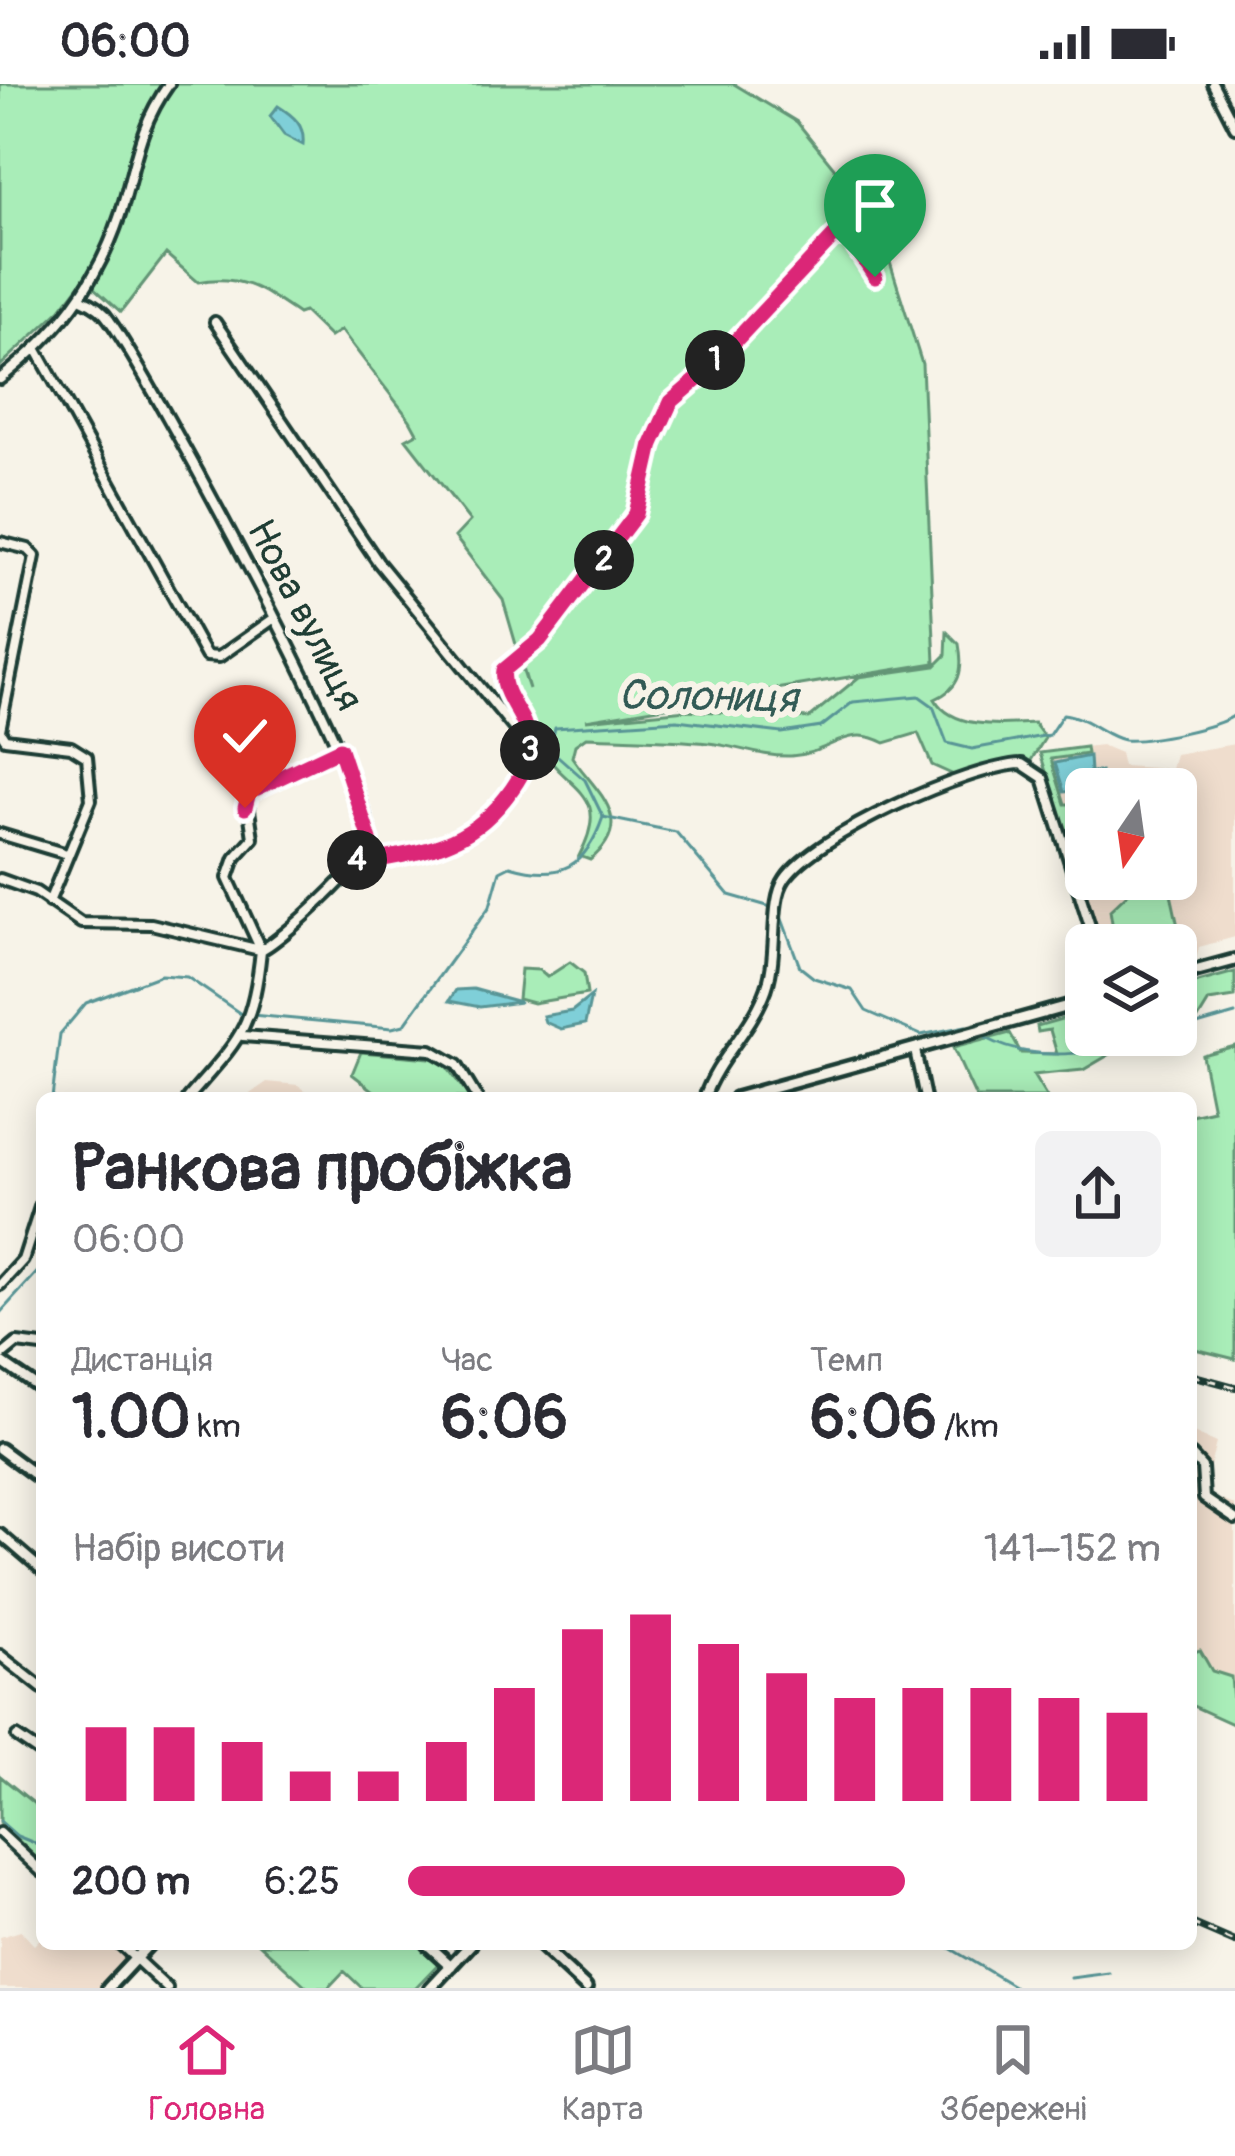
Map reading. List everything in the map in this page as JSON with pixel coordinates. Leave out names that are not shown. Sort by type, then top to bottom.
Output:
[{"type":"street","points":[[0,380],[37,350],[82,299],[119,217],[141,127],[169,84]]},
{"type":"street","points":[[1214,84],[1235,127]]},
{"type":"street","points":[[0,879],[81,922],[152,924],[261,950],[290,932],[352,865],[450,844],[472,834],[521,776],[530,748],[527,725],[503,686],[504,670],[540,640],[636,514],[652,444],[671,402],[707,371],[834,236],[850,238],[875,277]]},
{"type":"street","name":"Нова вулиця","points":[[82,299],[101,309],[121,338],[340,749],[370,840],[352,865]]},
{"type":"street","points":[[215,322],[378,562],[530,748]]},
{"type":"street","points":[[37,350],[174,589],[206,656],[219,657],[273,619]]},
{"type":"street","points":[[0,542],[28,549],[35,556],[0,730],[10,741],[71,747],[87,757],[91,800],[49,902]]},
{"type":"street","points":[[193,1092],[243,1036],[256,998],[261,950],[228,878],[235,858],[253,838],[247,796],[340,749]]},
{"type":"street","points":[[707,1092],[767,989],[777,950],[776,899],[785,879],[831,841],[976,772],[1022,764],[1043,778],[1089,924]]},
{"type":"street","points":[[0,834],[67,854]]},
{"type":"street","points":[[1197,970],[1235,960]]},
{"type":"street","points":[[758,1092],[1065,1007]]},
{"type":"street","points":[[243,1036],[431,1050],[457,1065],[473,1092]]},
{"type":"street","points":[[915,1050],[924,1092]]},
{"type":"street","points":[[0,1286],[23,1260],[36,1220]]},
{"type":"street","points":[[36,1345],[17,1343],[0,1359],[36,1386]]},
{"type":"street","points":[[0,1449],[36,1476]]},
{"type":"street","points":[[1197,1458],[1204,1498],[1235,1519]]},
{"type":"street","points":[[0,1534],[36,1565]]},
{"type":"street","points":[[0,1655],[36,1683]]},
{"type":"street","points":[[17,1738],[36,1750]]},
{"type":"street","points":[[0,1833],[36,1866]]},
{"type":"street","points":[[126,1950],[167,1988]]},
{"type":"street","points":[[108,1988],[144,1950]]},
{"type":"street","points":[[434,1950],[451,1966]]},
{"type":"street","points":[[430,1988],[466,1950]]},
{"type":"street","points":[[545,1950],[586,1988]]},
{"type":"shaded area","points":[[1235,744],[1235,937],[1199,947],[1197,956],[1197,924],[1094,924],[1087,900],[1197,900],[1197,768],[1171,768],[1175,754]]},
{"type":"shaded area","points":[[1101,745],[1120,753],[1123,766],[1155,768],[1065,768],[1065,832],[1040,753]]},
{"type":"shaded area","points":[[267,1082],[298,1085],[308,1092],[253,1092]]},
{"type":"shaded area","points":[[1197,1435],[1216,1443],[1203,1493],[1235,1505],[1235,1717],[1197,1701]]},
{"type":"shaded area","points":[[21,1931],[36,1943],[36,1950],[121,1950],[131,1959],[104,1988],[0,1988],[0,1937]]},
{"type":"green space","points":[[0,84],[734,84],[797,122],[877,221],[922,364],[935,663],[586,720],[686,710],[809,718],[859,677],[935,666],[946,655],[947,632],[959,644],[960,670],[950,690],[935,699],[966,721],[1034,723],[1045,738],[1030,762],[954,775],[932,765],[918,733],[885,743],[871,737],[849,737],[791,756],[708,743],[586,737],[575,745],[572,757],[608,806],[612,819],[604,845],[590,860],[579,856],[588,834],[589,805],[540,747],[510,684],[508,670],[519,660],[529,689],[503,600],[455,537],[470,521],[406,439],[417,433],[410,420],[341,330],[330,337],[304,312],[298,314],[240,282],[198,282],[166,254],[121,312],[84,279],[61,309],[0,366]]},
{"type":"green space","points":[[1086,747],[1087,754],[1051,759],[1065,804],[1065,832],[1040,753]]},
{"type":"green space","points":[[1121,900],[1172,900],[1177,924],[1112,924],[1110,910]]},
{"type":"green space","points":[[570,962],[584,973],[587,994],[533,1003],[518,999],[521,969],[539,970],[547,977]]},
{"type":"green space","points":[[1235,972],[1235,997],[1209,1001],[1197,1021],[1197,982]]},
{"type":"green space","points":[[1065,1018],[1065,1056],[1107,1056],[1083,1070],[1033,1075],[1043,1092],[973,1092],[953,1048],[1010,1033],[1021,1053],[1057,1054],[1050,1030],[1038,1032],[1037,1026]]},
{"type":"green space","points":[[1235,1046],[1235,1359],[1197,1350],[1197,1114],[1213,1110],[1202,1055]]},
{"type":"green space","points":[[361,1052],[441,1059],[466,1092],[375,1092],[352,1074]]},
{"type":"green space","points":[[1197,1651],[1212,1671],[1231,1677],[1235,1725],[1197,1708]]},
{"type":"green space","points":[[0,1776],[36,1805],[36,1857],[0,1823]]},
{"type":"green space","points":[[267,1950],[425,1950],[439,1963],[415,1988],[362,1988],[344,1971],[328,1988],[308,1988]]},
{"type":"water","points":[[278,106],[297,122],[303,145],[284,135],[270,116]]},
{"type":"water","points":[[1089,756],[1090,768],[1065,768],[1064,792],[1055,763]]},
{"type":"water","points":[[473,989],[520,1002],[480,1007],[449,1001],[456,990]]},
{"type":"water","points":[[591,996],[585,1024],[561,1029],[545,1022],[543,1016],[572,1011]]},
{"type":"waterway","name":"Солониця","points":[[53,1092],[60,1034],[86,1003],[161,975],[187,977],[241,1014],[392,1028],[404,1025],[490,906],[500,871],[510,866],[544,872],[569,866],[596,834],[603,817],[585,780],[550,749],[555,728],[677,720],[782,733],[821,727],[853,702],[919,696],[933,706],[947,743],[972,749],[1049,735],[1063,714],[1124,740],[1181,733],[1235,715]]},
{"type":"waterway","points":[[603,817],[676,832],[729,895],[771,907]]},
{"type":"waterway","points":[[779,911],[800,967],[814,978],[852,990],[866,1011],[921,1035],[966,1026]]},
{"type":"waterway","points":[[1197,1025],[1235,1014]]},
{"type":"waterway","points":[[986,1038],[1028,1052],[1065,1053]]},
{"type":"waterway","name":"Солониця","points":[[0,1313],[36,1274]]},
{"type":"waterway","points":[[0,1821],[17,1836],[36,1844]]},
{"type":"waterway","points":[[953,1950],[1017,1988]]},
{"type":"waterway","points":[[1071,1978],[1109,1973]]},
{"type":"railway","points":[[1197,1377],[1235,1387]]},
{"type":"railway","points":[[1197,1926],[1235,1942]]},
{"type":"route","points":[[245,808],[249,792],[288,778],[340,749],[370,840],[352,865],[450,844],[486,823],[521,776],[530,754],[527,725],[503,686],[504,670],[540,640],[625,533],[636,514],[665,410],[834,236],[850,238],[875,277]]}]
